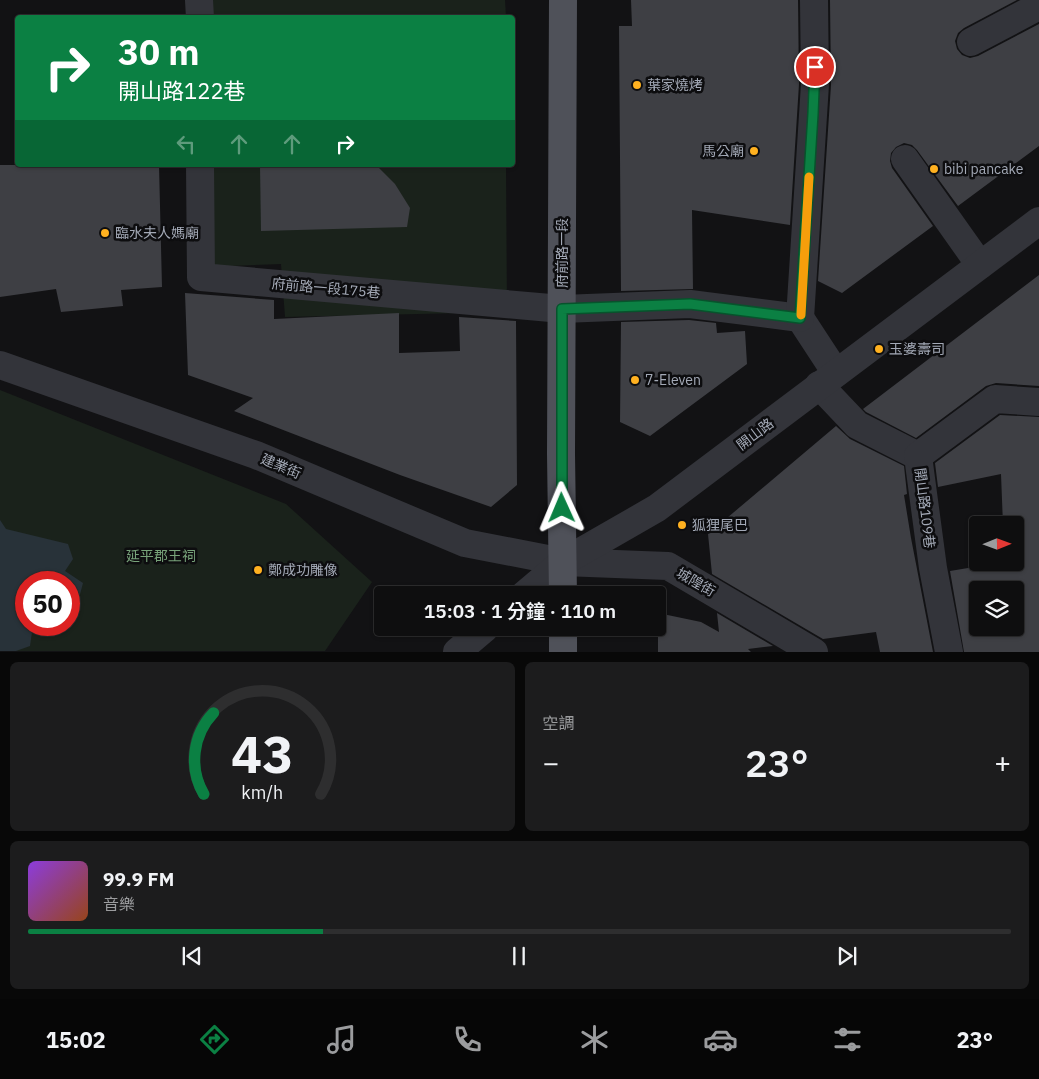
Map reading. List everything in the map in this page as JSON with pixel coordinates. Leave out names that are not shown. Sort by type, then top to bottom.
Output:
[{"type":"main road","name":"府前路一段","points":[[563,586],[561,454],[564,0]]},
{"type":"main road","points":[[563,636],[563,652]]},
{"type":"street","points":[[199,0],[200,15]]},
{"type":"street","points":[[562,309],[690,304],[800,318],[815,84],[814,0]]},
{"type":"street","points":[[971,42],[1039,6]]},
{"type":"street","points":[[905,159],[980,265]]},
{"type":"street","name":"府前路一段175巷","points":[[200,167],[201,277],[562,309]]},
{"type":"street","name":"開山路","points":[[535,586],[563,562],[657,508],[1039,221]]},
{"type":"street","name":"開山路109巷","points":[[800,318],[828,379],[857,425],[918,456],[933,568],[949,652]]},
{"type":"street","name":"建業街","points":[[0,364],[256,456],[465,543],[563,562]]},
{"type":"street","points":[[918,456],[996,399],[1039,402]]},
{"type":"street","name":"城隍街","points":[[563,562],[668,566],[805,649]]},
{"type":"street","points":[[457,652],[476,636]]},
{"type":"green space","points":[[200,0],[505,0],[506,15],[200,15]]},
{"type":"green space","points":[[202,167],[506,167],[507,312],[285,317],[281,264],[203,267]]},
{"type":"green space","name":"延平郡王祠","points":[[0,390],[286,504],[372,582],[325,651],[0,651]]},
{"type":"shaded area","points":[[0,520],[6,529],[68,544],[73,559],[65,571],[15,571],[15,636],[31,636],[30,646],[16,651],[0,651]]},
{"type":"shaded area","points":[[80,581],[83,583],[80,594]]},
{"type":"building","points":[[631,0],[798,0],[799,84],[790,225],[692,210],[693,289],[621,291],[619,26],[632,26]]},
{"type":"building","points":[[830,0],[1017,0],[958,33],[955,41],[957,49],[962,55],[970,58],[978,56],[1039,24],[1039,146],[958,206],[912,145],[904,143],[896,147],[891,153],[890,161],[892,168],[933,226],[842,293],[818,281],[831,85]]},
{"type":"building","name":"臨水夫人媽廟","points":[[0,165],[15,165],[15,167],[159,167],[162,287],[121,290],[123,306],[61,312],[56,289],[0,297]]},
{"type":"building","points":[[260,167],[378,167],[395,184],[410,208],[407,227],[261,231]]},
{"type":"building","points":[[1039,275],[1039,386],[996,383],[986,386],[916,438],[863,409]]},
{"type":"building","points":[[185,293],[274,300],[274,319],[399,313],[399,353],[460,351],[459,317],[516,321],[517,485],[491,507],[400,475],[234,411],[253,398],[188,375]]},
{"type":"building","points":[[689,320],[716,323],[717,333],[745,331],[747,364],[650,436],[620,422],[621,322]]},
{"type":"building","points":[[1000,415],[1039,417],[1039,652],[964,652],[950,571],[969,568],[969,571],[1024,571],[1024,516],[1003,516],[1001,474],[938,487],[935,463]]},
{"type":"building","points":[[836,426],[850,439],[904,466],[907,494],[904,495],[933,652],[880,652],[876,632],[823,639],[712,574],[708,534]]},
{"type":"building","points":[[717,613],[773,646],[748,649],[751,652],[658,652],[658,636],[666,636],[666,615],[701,622],[719,632]]},
{"type":"slow traffic","points":[[801,315],[809,177]]},
{"type":"place","name":"葉家燒烤","points":[[637,85]]},
{"type":"place","name":"馬公廟","points":[[754,151]]},
{"type":"place","name":"bibi pancake","points":[[934,169]]},
{"type":"place","name":"臨水夫人媽廟","points":[[105,233]]},
{"type":"place","name":"玉婆壽司","points":[[879,349]]},
{"type":"place","name":"7-Eleven","points":[[635,380]]},
{"type":"place","name":"狐狸尾巴","points":[[682,525]]},
{"type":"place","name":"鄭成功雕像","points":[[258,570]]},
{"type":"route","points":[[562,508],[562,309],[690,304],[800,318],[815,67]]}]
